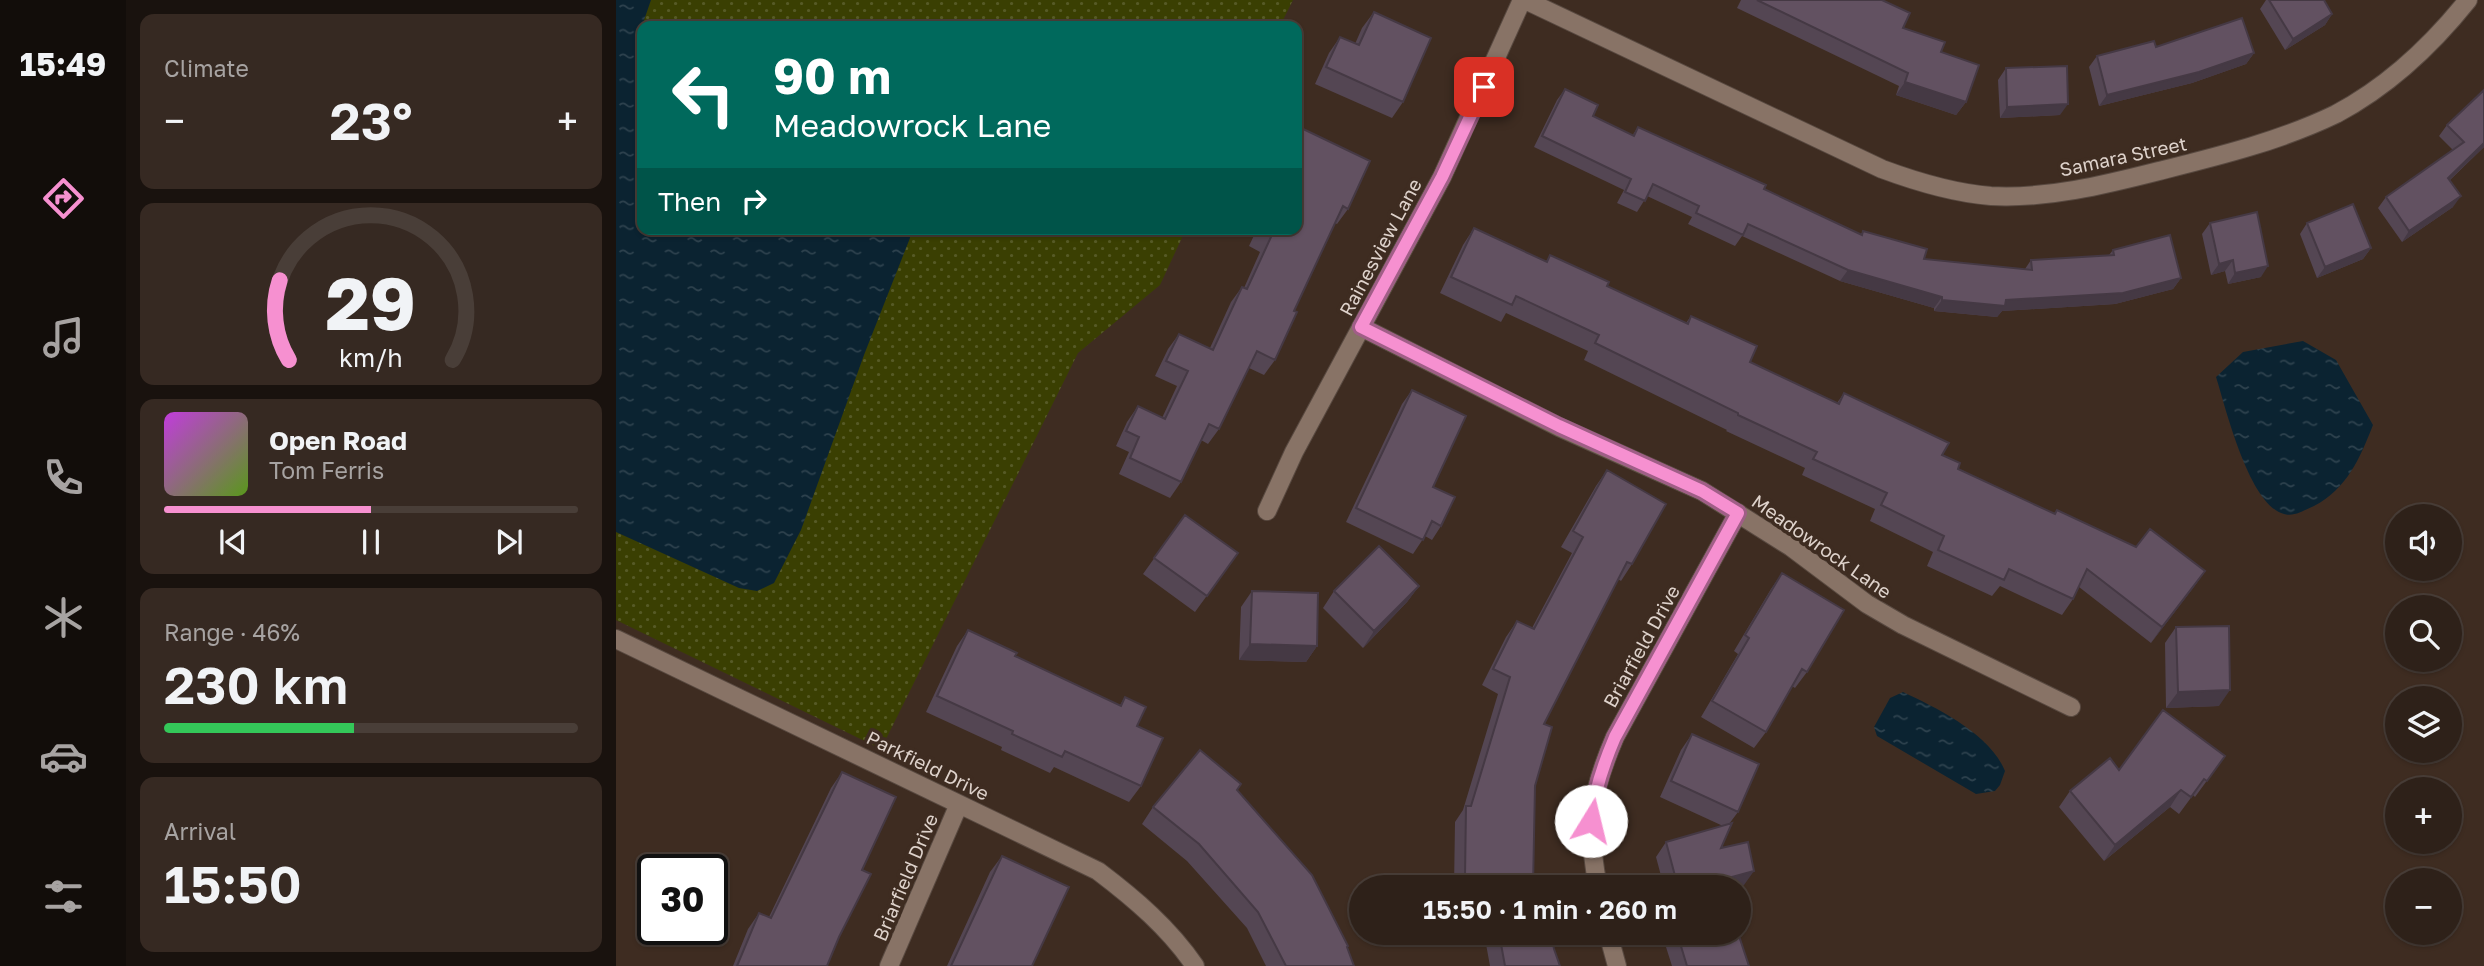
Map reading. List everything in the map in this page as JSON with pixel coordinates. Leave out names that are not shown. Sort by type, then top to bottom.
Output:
[{"type":"street","name":"Samara Street","points":[[1524,0],[1882,169],[1918,182],[1991,195],[2024,195],[2094,188],[2244,149],[2294,131],[2337,113],[2382,85],[2424,50],[2468,0]]},
{"type":"street","name":"Rainesview Lane","points":[[1267,511],[1294,452],[1448,165],[1524,0]]},
{"type":"street","name":"Meadowrock Lane","points":[[1361,327],[1559,426],[1702,491],[1791,547],[1867,604],[1953,651],[2071,707]]},
{"type":"street","name":"Briarfield Drive","points":[[1596,875],[1590,846],[1593,798],[1602,767],[1615,737],[1738,513]]},
{"type":"street","name":"Parkfield Drive","points":[[616,639],[1098,871],[1132,896],[1154,917],[1176,940],[1195,966]]},
{"type":"street","name":"Briarfield Drive","points":[[889,966],[959,804]]},
{"type":"street","points":[[1611,945],[1617,966]]},
{"type":"green space","points":[[616,0],[1293,0],[1282,21],[637,21],[637,235],[1183,235],[1160,285],[1078,353],[881,749],[616,620]]},
{"type":"water","points":[[616,0],[651,0],[644,21],[637,21],[637,235],[910,235],[910,238],[864,355],[801,530],[774,583],[757,591],[739,588],[616,532]]},
{"type":"water","points":[[2303,341],[2336,360],[2373,425],[2344,482],[2314,506],[2288,515],[2271,507],[2250,475],[2216,377],[2243,352]]},
{"type":"water","points":[[1903,692],[1961,724],[1988,745],[2005,771],[1995,791],[1976,794],[1877,736],[1874,727],[1890,698]]},
{"type":"building","points":[[1757,0],[1882,0],[1910,13],[1903,28],[1945,42],[1941,52],[1979,65],[1966,102],[1905,82],[1908,73]]},
{"type":"building","points":[[2269,0],[2324,0],[2332,14],[2293,39]]},
{"type":"building","points":[[1374,12],[1431,38],[1403,102],[1326,67],[1340,37],[1359,45]]},
{"type":"building","points":[[2242,18],[2254,53],[2199,72],[2107,95],[2097,56],[2154,41],[2156,47]]},
{"type":"building","points":[[2067,66],[2068,104],[2007,107],[2006,68]]},
{"type":"building","points":[[1565,89],[1598,105],[1593,116],[1634,136],[1638,127],[1766,185],[1764,189],[1862,235],[1863,231],[1927,249],[1924,259],[2032,270],[2031,260],[2114,255],[2113,250],[2170,235],[2181,278],[2123,293],[2006,300],[2005,306],[1942,300],[1942,297],[1848,270],[1748,224],[1743,235],[1696,213],[1699,206],[1653,184],[1645,201],[1625,192],[1631,179],[1542,136]]},
{"type":"building","points":[[2484,90],[2484,143],[2448,178],[2461,196],[2409,231],[2386,197],[2464,142],[2447,125]]},
{"type":"building","points":[[1302,128],[1370,161],[1348,209],[1343,206],[1294,311],[1297,312],[1275,360],[1257,351],[1219,429],[1209,424],[1181,482],[1130,458],[1139,437],[1126,431],[1138,406],[1165,419],[1188,371],[1166,361],[1179,334],[1213,350],[1242,287],[1247,289],[1271,237],[1267,235],[1302,235]]},
{"type":"building","points":[[2353,204],[2371,248],[2325,267],[2307,223]]},
{"type":"building","points":[[2257,212],[2268,266],[2235,273],[2233,260],[2219,264],[2210,223]]},
{"type":"building","points":[[1474,228],[1547,262],[1550,255],[1609,282],[1607,286],[1688,324],[1691,316],[1757,346],[1750,362],[1839,404],[1844,393],[1949,443],[1942,455],[1960,463],[1958,469],[2055,514],[2057,510],[2136,547],[2150,529],[2205,571],[2162,627],[2087,569],[2073,599],[2009,569],[2004,580],[1938,550],[1944,536],[1881,505],[1887,493],[1813,459],[1817,452],[1595,343],[1599,335],[1516,296],[1512,305],[1451,277]]},
{"type":"building","points":[[1412,390],[1466,416],[1433,487],[1455,497],[1441,526],[1432,521],[1423,540],[1356,508]]},
{"type":"building","points":[[1607,470],[1666,504],[1632,564],[1627,562],[1544,724],[1552,727],[1535,786],[1533,875],[1465,875],[1466,806],[1471,806],[1510,677],[1493,669],[1517,621],[1534,629],[1583,537],[1573,531]]},
{"type":"building","points":[[1185,515],[1238,553],[1207,596],[1154,558]]},
{"type":"building","points":[[1379,546],[1419,586],[1374,631],[1334,591]]},
{"type":"building","points":[[1782,573],[1844,610],[1807,672],[1802,669],[1766,732],[1712,701],[1749,638],[1745,635]]},
{"type":"building","points":[[1252,591],[1318,593],[1317,646],[1250,644]]},
{"type":"building","points":[[2229,626],[2230,690],[2178,692],[2176,627]]},
{"type":"building","points":[[968,630],[1017,653],[1015,656],[1121,706],[1125,697],[1146,707],[1137,726],[1163,738],[1141,786],[1065,751],[1062,757],[937,696]]},
{"type":"building","points":[[2163,710],[2225,756],[2207,781],[2204,779],[2191,797],[2181,790],[2115,845],[2070,791],[2110,758],[2119,770]]},
{"type":"building","points":[[1692,734],[1759,764],[1738,812],[1671,781]]},
{"type":"building","points":[[1200,750],[1241,784],[1237,790],[1312,875],[1348,946],[1354,966],[1286,966],[1258,912],[1199,844],[1153,807]]},
{"type":"building","points":[[842,772],[896,797],[862,870],[871,874],[827,966],[737,966],[759,913],[771,918]]},
{"type":"building","points":[[1732,823],[1721,848],[1748,842],[1754,871],[1739,875],[1675,875],[1666,842]]},
{"type":"building","points":[[1002,856],[1069,887],[1032,966],[951,966]]},
{"type":"building","points":[[1501,945],[1553,945],[1560,966],[1505,966]]},
{"type":"building","points":[[1681,945],[1742,945],[1749,966],[1687,966]]},
{"type":"route","points":[[1484,87],[1442,177],[1361,327],[1559,426],[1702,491],[1738,513],[1615,737],[1593,798],[1591,821]]}]
